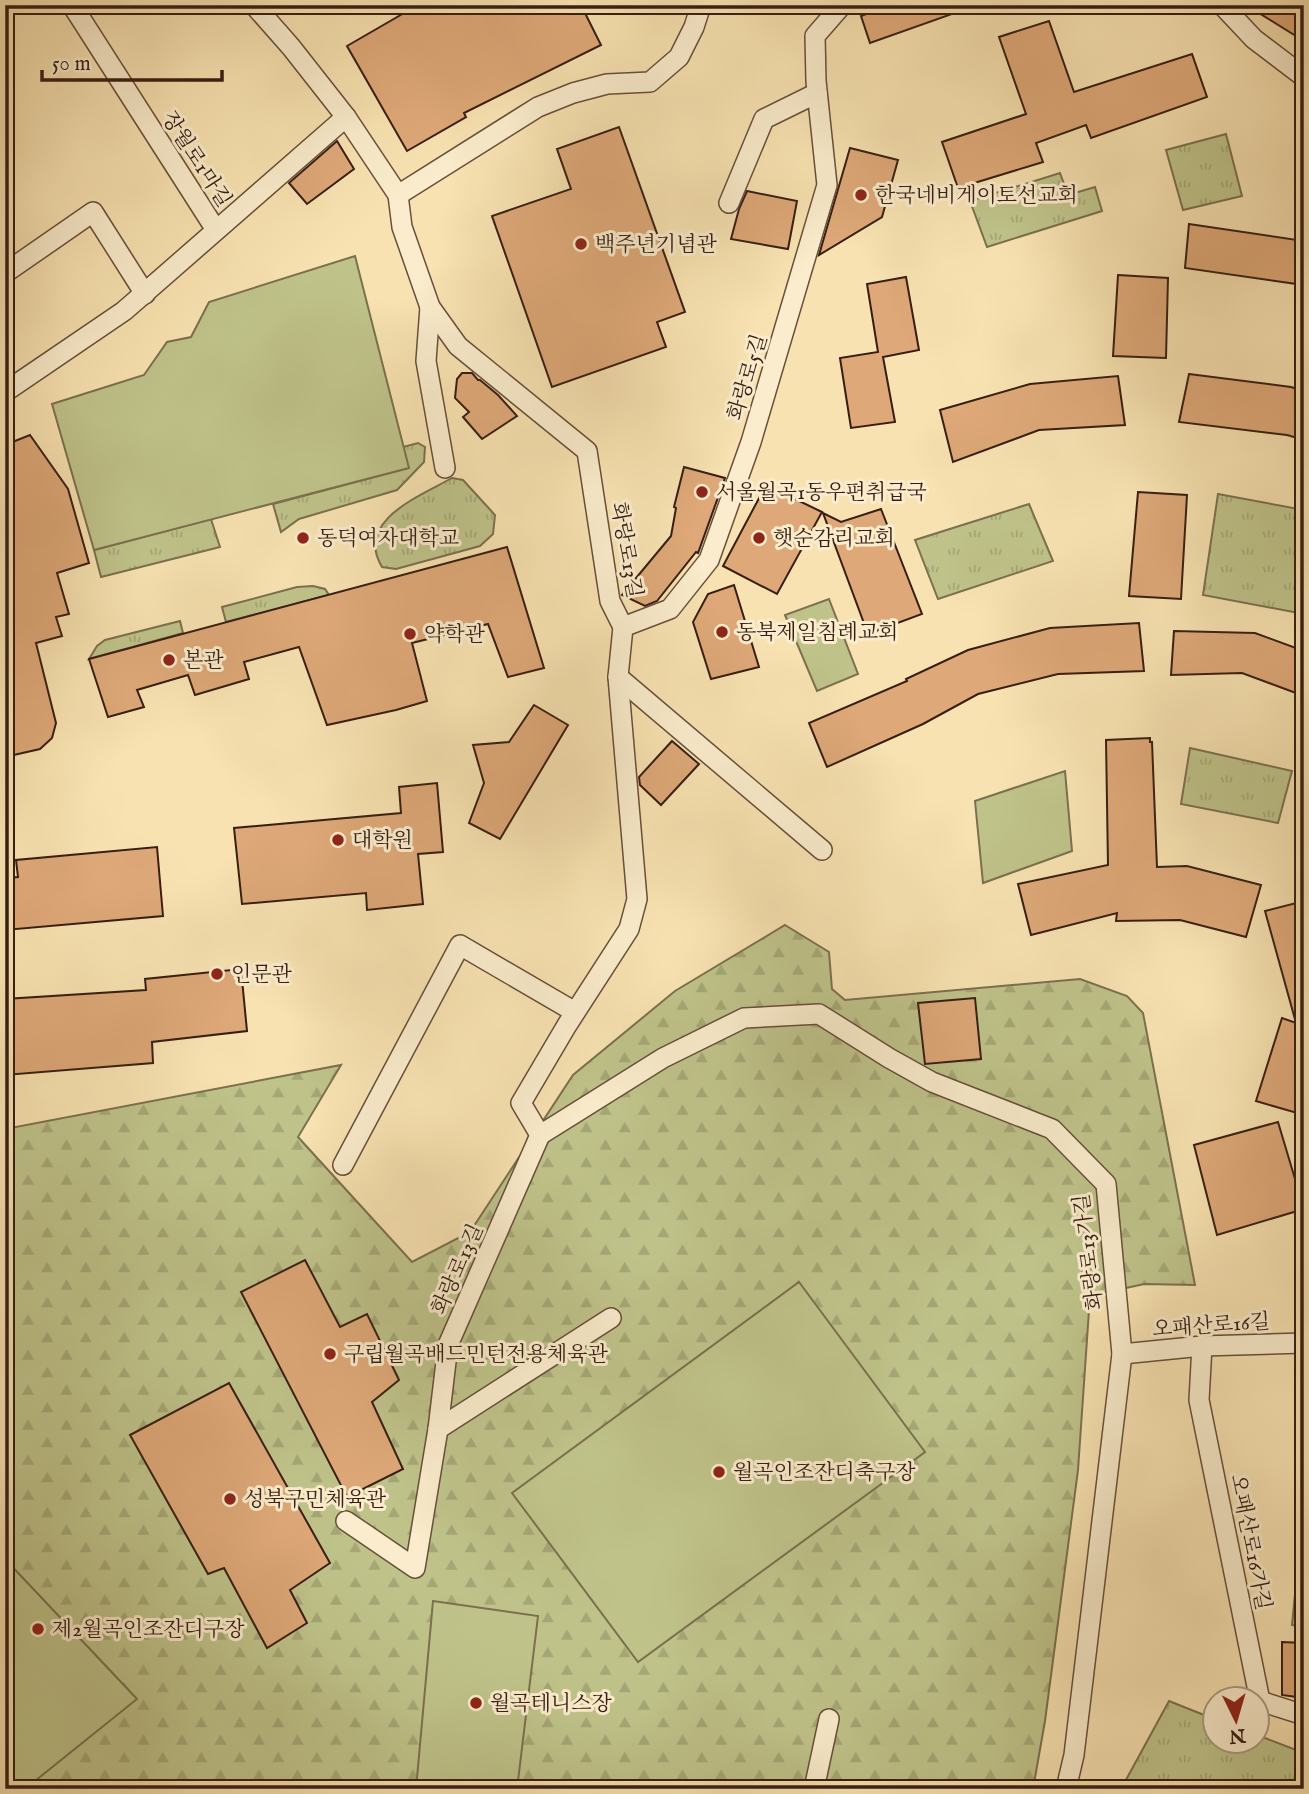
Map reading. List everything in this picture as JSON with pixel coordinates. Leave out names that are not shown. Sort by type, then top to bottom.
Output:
[{"type":"street","name":"장월로1마길","points":[[72,5],[216,230]]},
{"type":"street","name":"화랑로13길","points":[[254,5],[346,117],[398,195],[402,227],[430,307],[458,346],[587,450],[610,601],[623,627],[618,677],[637,899],[629,929],[575,1012],[521,1103],[540,1135],[448,1345],[438,1429],[415,1568],[346,1521]]},
{"type":"street","points":[[398,195],[538,107],[573,93],[607,84],[650,82],[679,57],[694,27],[701,5]]},
{"type":"street","name":"화랑로5길","points":[[623,627],[670,608],[709,560],[751,442],[827,186],[817,93],[815,36],[819,5]]},
{"type":"street","points":[[815,36],[842,5]]},
{"type":"street","points":[[1222,5],[1254,39],[1304,77]]},
{"type":"street","points":[[729,203],[764,119],[817,93]]},
{"type":"street","points":[[5,392],[124,311],[346,117]]},
{"type":"street","points":[[5,274],[93,212],[145,293]]},
{"type":"street","points":[[430,307],[426,361],[445,468]]},
{"type":"street","points":[[426,361],[458,346]]},
{"type":"street","points":[[618,677],[822,850]]},
{"type":"street","points":[[343,1165],[460,945],[575,1012]]},
{"type":"street","name":"화랑로13가길","points":[[540,1135],[663,1058],[744,1018],[819,1014],[932,1082],[1052,1129],[1106,1184],[1122,1354],[1074,1755],[1066,1789]]},
{"type":"street","points":[[438,1429],[611,1318]]},
{"type":"street","name":"오패산로16길","points":[[1122,1354],[1202,1346],[1304,1343]]},
{"type":"street","name":"오패산로16가길","points":[[1202,1346],[1199,1400],[1259,1701],[1304,1715]]},
{"type":"street","points":[[814,1789],[829,1719]]},
{"type":"green space","points":[[1226,134],[1242,196],[1183,210],[1166,150]]},
{"type":"green space","points":[[1060,173],[1068,195],[1095,187],[1102,211],[987,247],[970,201]]},
{"type":"green space","points":[[355,256],[409,468],[94,550],[52,404],[144,375],[167,342],[191,337],[209,302]]},
{"type":"green space","points":[[418,443],[425,447],[424,462],[397,490],[299,519],[281,532],[273,504],[408,468],[403,447]]},
{"type":"green space","points":[[452,478],[463,480],[495,515],[493,534],[480,546],[396,569],[382,567],[376,551],[377,536],[383,523],[408,502]]},
{"type":"green space","points":[[1218,494],[1304,510],[1304,614],[1203,595]]},
{"type":"green space","points":[[1029,504],[1053,561],[938,599],[915,540]]},
{"type":"green space","points":[[211,519],[220,547],[101,577],[94,550]]},
{"type":"green space","points":[[313,586],[325,589],[329,595],[226,622],[222,607],[297,587]]},
{"type":"green space","points":[[829,599],[858,674],[817,691],[785,615]]},
{"type":"green space","points":[[180,621],[183,633],[89,659],[97,646],[105,640]]},
{"type":"green space","points":[[1190,748],[1292,771],[1278,823],[1181,804]]},
{"type":"green space","points":[[1065,771],[1072,851],[983,883],[975,801]]},
{"type":"green space","points":[[785,925],[829,952],[832,989],[845,1000],[1080,979],[1127,996],[1143,1013],[1195,1285],[1144,1284],[1090,1296],[1078,1470],[1045,1721],[1033,1789],[5,1789],[5,1129],[341,1065],[298,1137],[412,1262],[470,1232],[573,1075],[675,991]]},
{"type":"green space","name":"월곡인조잔디축구장","points":[[799,1282],[925,1452],[638,1662],[512,1493]]},
{"type":"green space","points":[[1304,1502],[1304,1627],[1292,1625]]},
{"type":"green space","name":"제2월곡인조잔디구장","points":[[5,1559],[137,1699],[25,1789],[16,1789],[5,1778]]},
{"type":"green space","name":"월곡테니스장","points":[[433,1601],[538,1616],[517,1789],[416,1789]]},
{"type":"green space","points":[[1169,1701],[1200,1713],[1200,1756],[1270,1756],[1270,1740],[1304,1753],[1304,1789],[1121,1789]]},
{"type":"building","points":[[418,5],[581,5],[601,45],[464,113],[466,117],[407,151],[347,46]]},
{"type":"building","points":[[890,5],[968,5],[969,8],[870,43],[861,16]]},
{"type":"building","points":[[1246,5],[1304,5],[1304,41]]},
{"type":"building","points":[[1049,21],[1074,92],[1192,54],[1207,97],[1091,138],[1086,125],[1036,143],[1043,162],[958,188],[942,142],[1026,114],[999,37]]},
{"type":"building","name":"백주년기념관","points":[[619,127],[685,312],[657,322],[666,347],[552,387],[492,216],[571,189],[557,149]]},
{"type":"building","points":[[337,141],[354,169],[307,204],[289,183]]},
{"type":"building","points":[[850,148],[898,160],[882,217],[819,255]]},
{"type":"building","points":[[747,191],[797,201],[788,249],[731,239]]},
{"type":"building","points":[[1189,224],[1304,241],[1304,285],[1185,268]]},
{"type":"building","points":[[1118,275],[1168,278],[1166,358],[1113,356]]},
{"type":"building","points":[[906,277],[919,350],[883,357],[895,422],[851,428],[840,358],[878,352],[867,284]]},
{"type":"building","points":[[462,373],[472,373],[517,416],[482,439],[463,417],[469,412],[455,398],[457,379]]},
{"type":"building","points":[[1189,374],[1304,391],[1304,440],[1287,435],[1179,422]]},
{"type":"building","points":[[1118,376],[1125,425],[1039,430],[953,462],[940,410],[1030,384]]},
{"type":"building","points":[[30,435],[68,489],[89,563],[57,573],[69,614],[56,617],[62,636],[36,643],[56,723],[52,738],[40,749],[5,757],[5,445]]},
{"type":"building","points":[[684,467],[725,478],[698,553],[696,552],[657,601],[645,606],[622,595],[671,536],[674,507]]},
{"type":"building","points":[[766,485],[822,512],[777,594],[723,566]]},
{"type":"building","points":[[1138,492],[1187,495],[1181,599],[1129,596]]},
{"type":"building","points":[[881,509],[922,614],[868,634],[823,513],[841,522]]},
{"type":"building","points":[[507,547],[544,668],[508,677],[488,624],[412,643],[427,701],[396,710],[327,725],[299,647],[244,662],[249,679],[195,695],[188,675],[137,690],[144,707],[108,717],[89,659]]},
{"type":"building","points":[[734,585],[759,667],[711,679],[693,622],[708,594]]},
{"type":"building","points":[[1139,623],[1144,671],[1058,674],[978,694],[923,724],[827,767],[809,723],[907,681],[906,679],[968,650],[1050,628]]},
{"type":"building","points":[[1174,631],[1255,633],[1304,651],[1304,696],[1242,673],[1171,675]]},
{"type":"building","points":[[534,705],[568,725],[500,839],[469,823],[484,783],[473,745],[509,742]]},
{"type":"building","points":[[1150,738],[1157,867],[1187,866],[1261,885],[1246,937],[1180,920],[1116,921],[1117,913],[1031,935],[1018,884],[1108,865],[1106,740]]},
{"type":"building","points":[[672,741],[699,764],[661,805],[640,785],[639,777]]},
{"type":"building","name":"대학원","points":[[437,783],[443,852],[418,854],[423,904],[367,910],[366,893],[242,904],[234,828],[401,813],[399,787]]},
{"type":"building","points":[[157,847],[163,916],[5,930],[5,878],[18,877],[16,860]]},
{"type":"building","points":[[1304,901],[1304,1115],[1256,1101],[1282,1018],[1296,1023],[1265,911]]},
{"type":"building","name":"인문관","points":[[241,969],[247,1031],[152,1042],[153,1063],[5,1075],[5,999],[146,990],[145,979]]},
{"type":"building","points":[[975,998],[981,1059],[925,1064],[918,1003]]},
{"type":"building","points":[[1278,1122],[1304,1209],[1217,1235],[1194,1145]]},
{"type":"building","name":"구립월곡배드민턴전용체육관","points":[[305,1260],[340,1327],[367,1314],[399,1380],[372,1402],[403,1469],[347,1497],[241,1292]]},
{"type":"building","name":"성북구민체육관","points":[[229,1383],[330,1563],[290,1590],[307,1623],[267,1648],[224,1568],[208,1574],[130,1435]]},
{"type":"building","points":[[1282,1642],[1304,1643],[1304,1698],[1282,1695]]},
{"type":"place","name":"한국네비게이토선교회","points":[[861,195]]},
{"type":"place","name":"백주년기념관","points":[[581,244]]},
{"type":"place","name":"서울월곡1동우편취급국","points":[[702,492]]},
{"type":"place","name":"동덕여자대학교","points":[[303,538]]},
{"type":"place","name":"햇순감리교회","points":[[759,538]]},
{"type":"place","name":"동북제일침례교회","points":[[722,632]]},
{"type":"place","name":"약학관","points":[[410,634]]},
{"type":"place","name":"본관","points":[[169,660]]},
{"type":"place","name":"대학원","points":[[338,840]]},
{"type":"place","name":"인문관","points":[[217,974]]},
{"type":"place","name":"구립월곡배드민턴전용체육관","points":[[330,1354]]},
{"type":"place","name":"월곡인조잔디축구장","points":[[719,1472]]},
{"type":"place","name":"성북구민체육관","points":[[230,1499]]},
{"type":"place","name":"제2월곡인조잔디구장","points":[[38,1629]]},
{"type":"place","name":"월곡테니스장","points":[[476,1703]]}]
